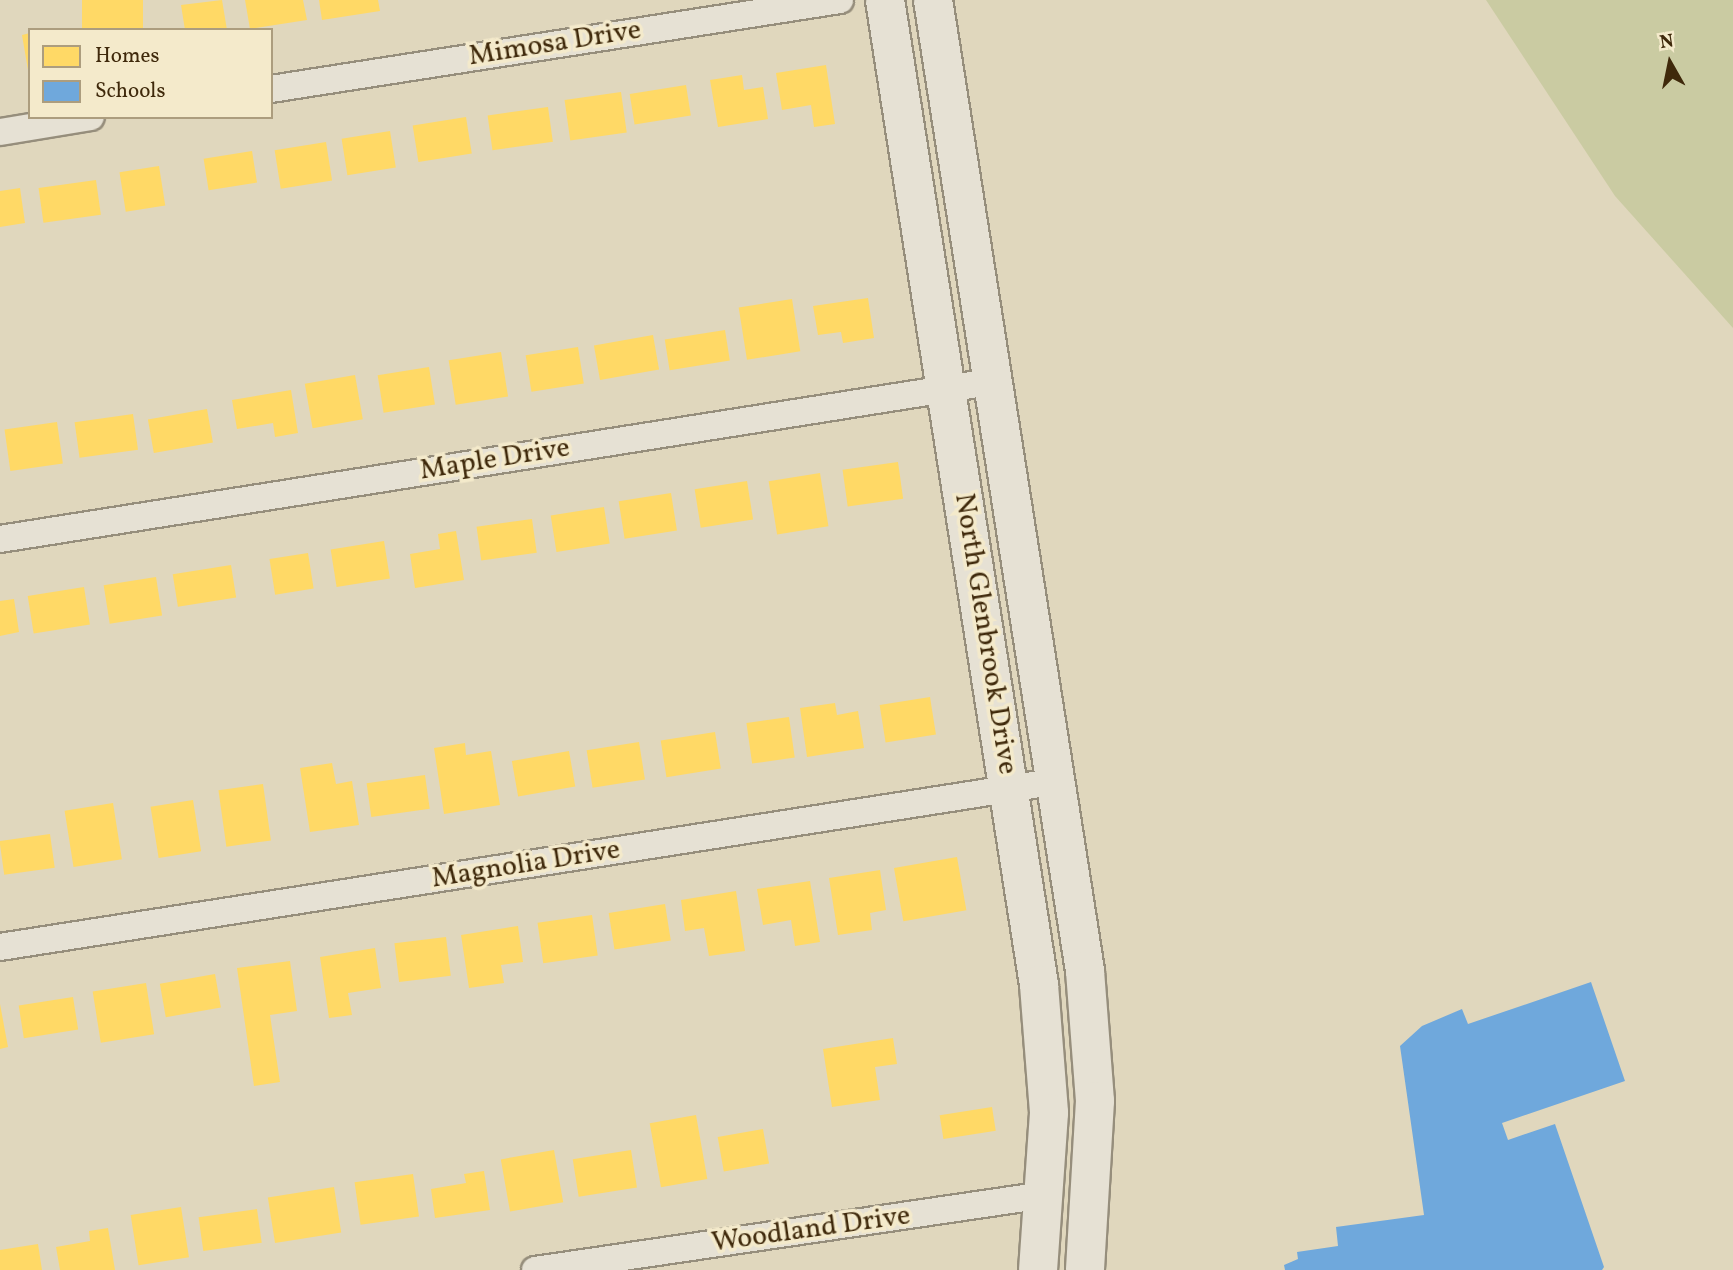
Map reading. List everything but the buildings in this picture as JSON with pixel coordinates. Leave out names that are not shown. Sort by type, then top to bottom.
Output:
[{"type":"main road","name":"North Glenbrook Drive","points":[[885,0],[948,388],[1047,1065],[1045,1195],[1038,1270]]},
{"type":"main road","name":"North Glenbrook Drive","points":[[933,0],[1052,782],[1085,971],[1094,1068],[1094,1171],[1085,1270]]},
{"type":"street","name":"Mimosa Drive","points":[[273,89],[839,0]]},
{"type":"street","points":[[0,132],[79,119]]},
{"type":"street","name":"Maple Drive","points":[[0,539],[990,382]]},
{"type":"street","name":"Magnolia Drive","points":[[0,947],[1052,782]]},
{"type":"street","name":"Woodland Drive","points":[[535,1270],[1045,1195]]},
{"type":"green space","points":[[1486,0],[1733,0],[1733,328],[1615,196]]}]
